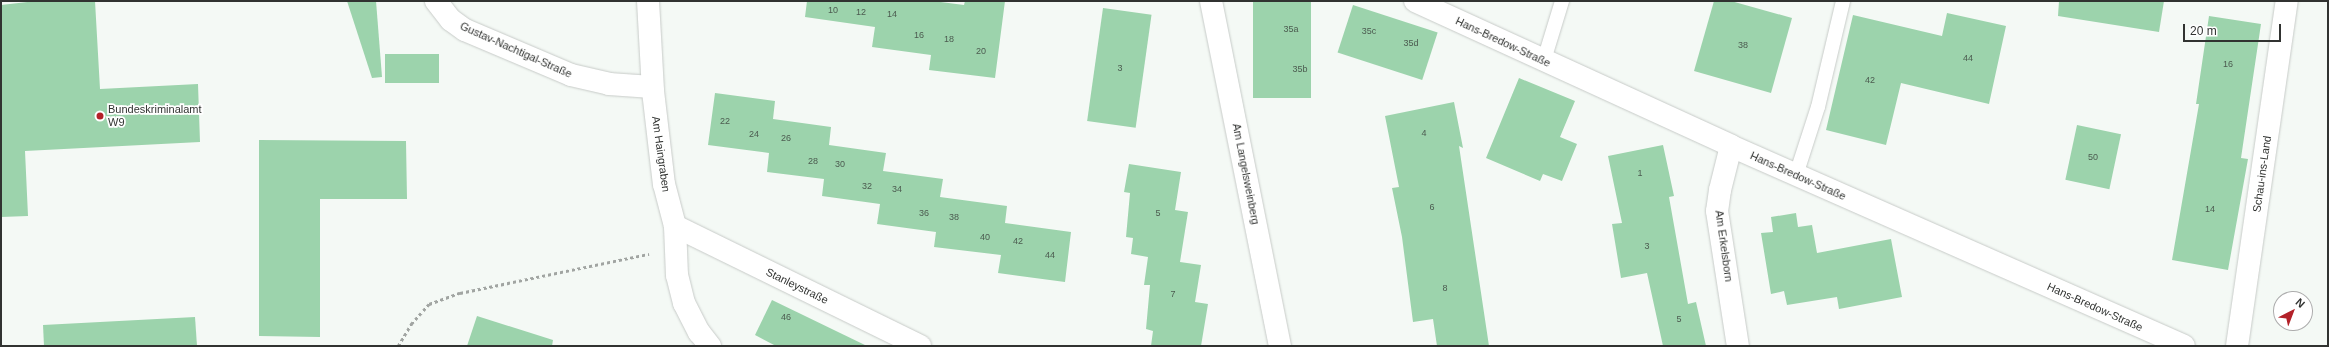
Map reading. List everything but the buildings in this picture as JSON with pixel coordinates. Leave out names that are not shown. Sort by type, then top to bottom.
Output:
[{"type":"street","name":"Gustav-Nachtigal-Straße","points":[[436,1],[451,20],[465,30],[571,75],[609,84],[652,87]]},
{"type":"street","name":"Am Haingraben","points":[[648,1],[652,87],[664,184],[675,226],[677,275],[684,303],[699,332],[710,346]]},
{"type":"street","name":"Am Langelsweinberg","points":[[1211,1],[1280,346]]},
{"type":"street","name":"Hans-Bredow-Straße","points":[[1415,1],[1731,146],[2184,346]]},
{"type":"street","name":"Schau-ins-Land","points":[[2237,346],[2287,1]]},
{"type":"street","name":"Am Erkelsborn","points":[[1731,146],[1720,190],[1717,211],[1738,346]]},
{"type":"street","name":"Stanleystraße","points":[[675,226],[920,346]]},
{"type":"lane","points":[[1544,60],[1562,1]]},
{"type":"lane","points":[[1796,175],[1818,107],[1843,1]]},
{"type":"path","points":[[398,346],[411,324],[429,304],[460,293],[675,249]]},
{"type":"place","name":"Bundeskriminalamt W9","points":[[100,116]]}]
